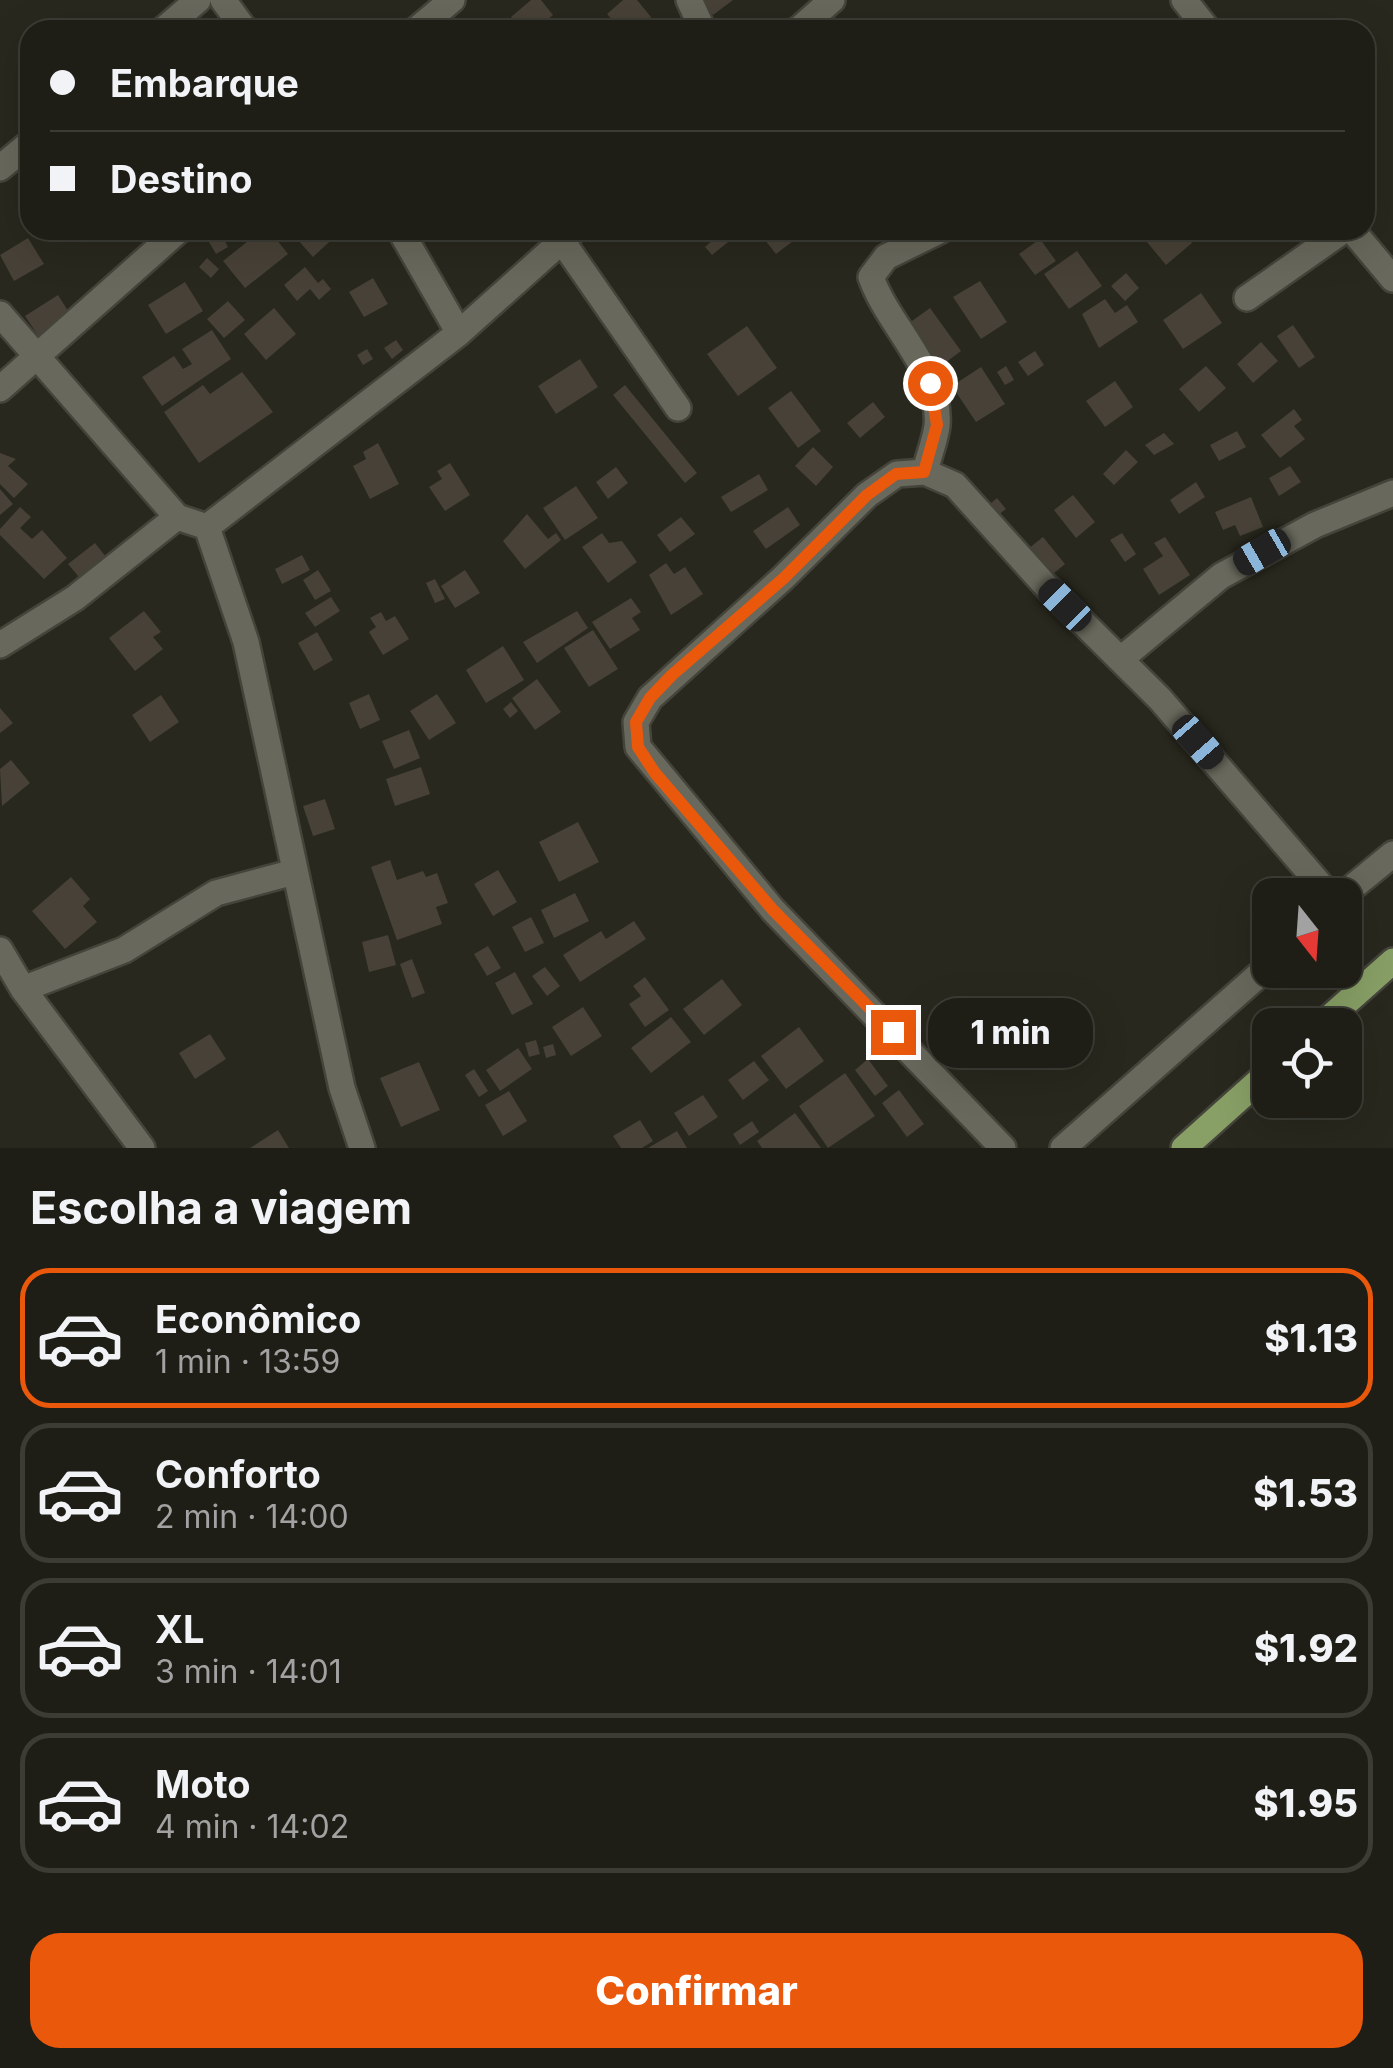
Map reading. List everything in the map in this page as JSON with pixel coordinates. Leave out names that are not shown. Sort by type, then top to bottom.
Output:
[{"type":"main road","points":[[1340,1008],[1393,960]]},
{"type":"main road","points":[[1184,1148],[1252,1087]]},
{"type":"street","points":[[175,20],[198,0]]},
{"type":"street","points":[[428,20],[452,0]]},
{"type":"street","points":[[809,20],[832,0]]},
{"type":"street","points":[[1184,0],[1200,20]]},
{"type":"street","points":[[0,168],[20,152]]},
{"type":"street","points":[[0,389],[168,240]]},
{"type":"street","points":[[406,240],[458,333]]},
{"type":"street","points":[[207,527],[458,333],[563,240]]},
{"type":"street","points":[[571,240],[678,408]]},
{"type":"street","points":[[921,240],[886,257],[871,277],[878,298],[930,383],[937,425],[924,472]]},
{"type":"street","points":[[1247,298],[1330,240]]},
{"type":"street","points":[[1360,240],[1393,279]]},
{"type":"street","points":[[0,314],[177,516],[207,527]]},
{"type":"street","points":[[1003,1148],[773,910],[638,747],[636,722],[650,698],[784,578],[867,495],[896,474],[924,472],[955,485],[1046,586],[1121,659],[1315,878]]},
{"type":"street","points":[[1121,659],[1221,576],[1315,524],[1393,493]]},
{"type":"street","points":[[0,645],[130,558],[177,516]]},
{"type":"street","points":[[207,527],[246,642],[342,1088],[362,1148]]},
{"type":"street","points":[[1362,880],[1393,854]]},
{"type":"street","points":[[23,989],[124,950],[216,893],[294,872]]},
{"type":"street","points":[[0,950],[23,989],[142,1148]]},
{"type":"street","points":[[1063,1148],[1252,981]]},
{"type":"building","points":[[531,0],[541,0],[553,15],[547,20],[511,17]]},
{"type":"building","points":[[623,0],[637,0],[651,17],[612,20],[607,14]]},
{"type":"building","points":[[701,0],[733,0],[713,15]]},
{"type":"building","points":[[29,240],[44,264],[14,281],[0,255]]},
{"type":"building","points":[[208,240],[224,240],[228,247],[216,254]]},
{"type":"building","points":[[249,240],[277,240],[288,254],[245,288],[223,261]]},
{"type":"building","points":[[298,240],[331,240],[313,257]]},
{"type":"building","points":[[713,240],[731,240],[712,255],[705,247]]},
{"type":"building","points":[[765,240],[794,240],[776,254]]},
{"type":"building","points":[[1041,240],[1056,261],[1035,275],[1019,254]]},
{"type":"building","points":[[1145,240],[1189,240],[1192,243],[1166,265]]},
{"type":"building","points":[[1077,251],[1102,286],[1069,309],[1044,274]]},
{"type":"building","points":[[207,258],[219,269],[211,278],[199,267]]},
{"type":"building","points":[[305,267],[318,283],[323,279],[331,289],[319,300],[310,289],[297,301],[284,285]]},
{"type":"building","points":[[1126,273],[1139,288],[1125,301],[1111,286]]},
{"type":"building","points":[[373,278],[388,304],[364,317],[349,292]]},
{"type":"building","points":[[980,281],[1007,322],[981,339],[953,297]]},
{"type":"building","points":[[185,282],[203,311],[166,334],[148,305]]},
{"type":"building","points":[[1201,293],[1222,323],[1183,349],[1163,320]]},
{"type":"building","points":[[58,295],[73,319],[41,340],[25,316]]},
{"type":"building","points":[[1105,299],[1115,313],[1127,305],[1138,322],[1099,348],[1082,314]]},
{"type":"building","points":[[228,301],[245,320],[224,338],[207,319]]},
{"type":"building","points":[[274,308],[296,334],[266,360],[244,334]]},
{"type":"building","points":[[930,308],[961,351],[937,369],[905,326]]},
{"type":"building","points":[[1293,325],[1315,357],[1299,368],[1277,336]]},
{"type":"building","points":[[747,326],[777,368],[738,396],[707,354]]},
{"type":"building","points":[[212,330],[231,359],[162,406],[142,377],[174,356],[183,369],[192,364],[182,349]]},
{"type":"building","points":[[396,340],[403,350],[392,359],[384,348]]},
{"type":"building","points":[[1261,342],[1278,361],[1253,383],[1237,364]]},
{"type":"building","points":[[367,349],[373,359],[363,365],[357,355]]},
{"type":"building","points":[[1035,351],[1044,365],[1028,376],[1018,362]]},
{"type":"building","points":[[580,359],[598,387],[556,414],[538,386]]},
{"type":"building","points":[[1006,366],[1014,380],[1005,385],[997,372]]},
{"type":"building","points":[[1206,366],[1226,388],[1199,412],[1179,389]]},
{"type":"building","points":[[981,367],[1005,404],[976,422],[952,386]]},
{"type":"building","points":[[242,372],[273,412],[199,463],[164,412],[203,385],[210,394]]},
{"type":"building","points":[[1115,381],[1133,407],[1105,427],[1086,401]]},
{"type":"building","points":[[625,385],[697,473],[685,483],[613,395]]},
{"type":"building","points":[[791,391],[821,431],[798,448],[768,408]]},
{"type":"building","points":[[873,402],[885,417],[860,438],[847,423]]},
{"type":"building","points":[[1294,409],[1302,420],[1294,426],[1305,439],[1280,458],[1261,435]]},
{"type":"building","points":[[1237,431],[1246,447],[1219,461],[1210,445]]},
{"type":"building","points":[[1164,433],[1174,444],[1154,455],[1145,445]]},
{"type":"building","points":[[378,443],[399,484],[370,499],[353,466],[366,459],[363,452]]},
{"type":"building","points":[[813,447],[833,467],[816,486],[795,466]]},
{"type":"building","points":[[1126,450],[1138,462],[1114,485],[1103,474]]},
{"type":"building","points":[[0,453],[16,459],[8,466],[28,484],[14,498],[0,484]]},
{"type":"building","points":[[450,463],[470,495],[445,511],[429,487],[442,479],[437,471]]},
{"type":"building","points":[[1290,466],[1301,482],[1279,496],[1269,478]]},
{"type":"building","points":[[616,467],[628,483],[608,499],[596,482]]},
{"type":"building","points":[[759,474],[768,490],[731,512],[721,497]]},
{"type":"building","points":[[1196,482],[1205,497],[1179,514],[1170,500]]},
{"type":"building","points":[[576,486],[598,518],[565,540],[543,508]]},
{"type":"building","points":[[0,489],[13,504],[0,515]]},
{"type":"building","points":[[1073,495],[1095,522],[1076,538],[1054,510]]},
{"type":"building","points":[[1251,497],[1263,527],[1240,536],[1235,525],[1223,530],[1215,512]]},
{"type":"building","points":[[997,498],[1006,509],[993,519],[984,509]]},
{"type":"building","points":[[20,507],[31,517],[20,528],[32,539],[42,530],[67,558],[44,579],[0,535],[0,529]]},
{"type":"building","points":[[788,507],[800,525],[766,549],[753,531]]},
{"type":"building","points":[[527,514],[548,539],[556,533],[561,540],[525,569],[503,541]]},
{"type":"building","points":[[681,517],[695,534],[670,552],[657,535]]},
{"type":"building","points":[[602,533],[609,543],[622,541],[637,562],[608,583],[582,547]]},
{"type":"building","points":[[1122,533],[1136,554],[1125,562],[1110,540]]},
{"type":"building","points":[[1043,537],[1065,564],[1047,579],[1024,552]]},
{"type":"building","points":[[1165,537],[1190,575],[1159,595],[1143,569],[1163,556],[1154,543]]},
{"type":"building","points":[[95,543],[110,562],[84,583],[68,564]]},
{"type":"building","points":[[302,555],[310,570],[282,584],[275,569]]},
{"type":"building","points":[[666,563],[674,574],[685,567],[703,594],[671,615],[649,575]]},
{"type":"building","points":[[318,570],[331,591],[315,600],[303,580]]},
{"type":"building","points":[[465,570],[480,593],[455,608],[441,586]]},
{"type":"building","points":[[435,579],[445,599],[435,603],[426,583]]},
{"type":"building","points":[[331,597],[340,611],[315,627],[305,613]]},
{"type":"building","points":[[631,598],[641,612],[632,618],[640,630],[610,649],[592,622]]},
{"type":"building","points":[[144,611],[161,632],[153,637],[163,649],[135,671],[109,638]]},
{"type":"building","points":[[577,611],[588,628],[537,663],[523,642]]},
{"type":"building","points":[[381,612],[386,621],[395,616],[409,639],[383,655],[369,632],[376,627],[370,618]]},
{"type":"building","points":[[593,630],[618,669],[589,687],[564,648]]},
{"type":"building","points":[[317,632],[333,660],[314,671],[298,643]]},
{"type":"building","points":[[503,646],[524,680],[486,703],[466,670]]},
{"type":"building","points":[[537,679],[561,712],[535,730],[512,698]]},
{"type":"building","points":[[369,694],[380,720],[360,729],[349,703]]},
{"type":"building","points":[[437,694],[456,723],[429,740],[410,711]]},
{"type":"building","points":[[161,695],[179,722],[150,742],[132,715]]},
{"type":"building","points":[[511,702],[518,711],[510,718],[503,709]]},
{"type":"building","points":[[0,708],[13,723],[0,733]]},
{"type":"building","points":[[409,730],[420,758],[394,769],[382,741]]},
{"type":"building","points":[[11,760],[30,783],[2,806],[0,769]]},
{"type":"building","points":[[421,767],[430,794],[395,806],[386,779]]},
{"type":"building","points":[[325,799],[335,829],[313,836],[303,806]]},
{"type":"building","points":[[578,822],[599,862],[559,882],[539,842]]},
{"type":"building","points":[[390,860],[397,880],[423,871],[426,877],[437,873],[448,903],[436,907],[442,924],[397,940],[371,867]]},
{"type":"building","points":[[498,870],[517,902],[493,916],[474,884]]},
{"type":"building","points":[[71,877],[90,899],[83,906],[97,922],[65,949],[32,911]]},
{"type":"building","points":[[575,893],[589,921],[554,938],[541,910]]},
{"type":"building","points":[[531,917],[544,943],[525,952],[512,927]]},
{"type":"building","points":[[634,921],[646,939],[580,982],[563,955],[601,931],[606,939]]},
{"type":"building","points":[[388,935],[396,965],[369,972],[362,942]]},
{"type":"building","points":[[488,946],[501,968],[487,976],[474,954]]},
{"type":"building","points":[[412,959],[425,993],[412,998],[400,964]]},
{"type":"building","points":[[545,967],[560,986],[547,996],[532,976]]},
{"type":"building","points":[[515,972],[533,1004],[512,1015],[495,983]]},
{"type":"building","points":[[645,977],[669,1010],[645,1027],[629,1004],[641,996],[633,986]]},
{"type":"building","points":[[722,979],[742,1005],[704,1035],[683,1009]]},
{"type":"building","points":[[583,1007],[602,1036],[571,1056],[552,1027]]},
{"type":"building","points":[[671,1017],[691,1042],[651,1073],[631,1048]]},
{"type":"building","points":[[799,1027],[824,1061],[786,1089],[761,1056]]},
{"type":"building","points":[[210,1034],[226,1059],[195,1079],[179,1053]]},
{"type":"building","points":[[536,1040],[540,1054],[529,1057],[525,1043]]},
{"type":"building","points":[[553,1044],[556,1055],[546,1058],[543,1047]]},
{"type":"building","points":[[518,1048],[532,1069],[500,1091],[486,1070]]},
{"type":"building","points":[[868,1059],[888,1086],[875,1096],[855,1070]]},
{"type":"building","points":[[754,1061],[769,1080],[743,1100],[728,1080]]},
{"type":"building","points":[[419,1062],[440,1110],[401,1127],[380,1078]]},
{"type":"building","points":[[474,1069],[488,1091],[479,1097],[465,1075]]},
{"type":"building","points":[[845,1073],[875,1116],[828,1148],[799,1106]]},
{"type":"building","points":[[899,1090],[924,1124],[907,1137],[882,1103]]},
{"type":"building","points":[[509,1091],[527,1121],[503,1136],[485,1105]]},
{"type":"building","points":[[703,1095],[718,1117],[689,1136],[674,1113]]},
{"type":"building","points":[[795,1113],[821,1148],[762,1148],[757,1141]]},
{"type":"building","points":[[640,1120],[653,1141],[642,1148],[621,1148],[613,1136]]},
{"type":"building","points":[[752,1121],[759,1132],[740,1145],[733,1134]]},
{"type":"building","points":[[278,1130],[289,1148],[250,1148]]},
{"type":"building","points":[[677,1131],[687,1148],[648,1148]]},
{"type":"route","points":[[893,1032],[773,910],[655,773],[638,747],[636,722],[650,698],[672,675],[784,578],[867,495],[896,474],[924,472],[937,425],[930,383]]}]
